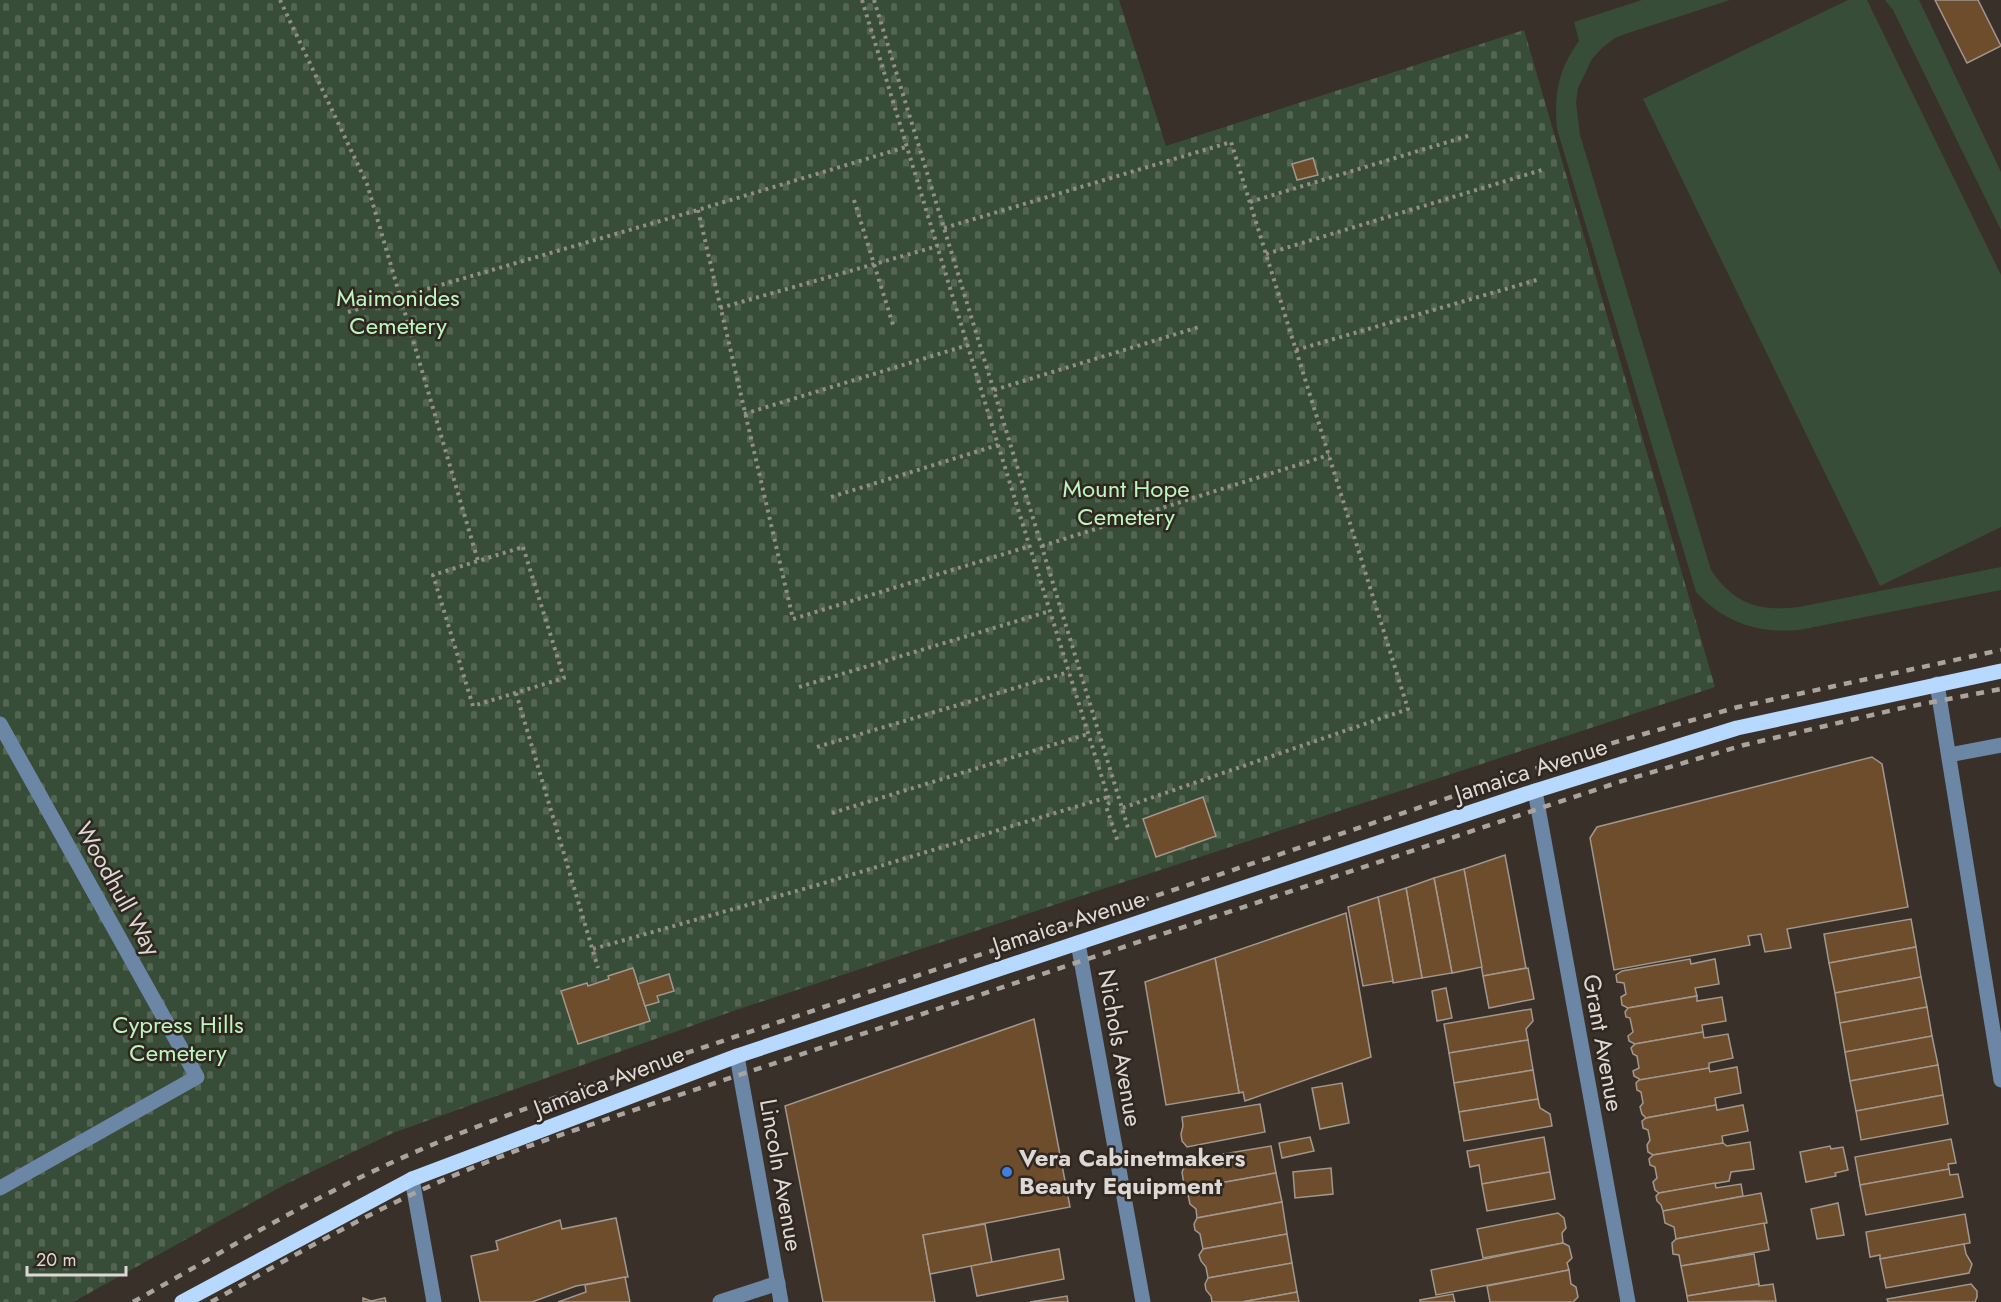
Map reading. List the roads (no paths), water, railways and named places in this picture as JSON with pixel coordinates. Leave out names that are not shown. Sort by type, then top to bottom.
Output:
[{"type":"main road","name":"Jamaica Avenue","points":[[182,1302],[412,1179],[737,1056],[1535,791],[1737,728],[2001,671]]},
{"type":"street","points":[[1937,684],[2000,1073]]},
{"type":"street","name":"Woodhull Way","points":[[0,724],[197,1077],[0,1188]]},
{"type":"street","points":[[1949,755],[2001,745]]},
{"type":"street","name":"Grant Avenue","points":[[1535,791],[1628,1302]]},
{"type":"street","name":"Nichols Avenue","points":[[1078,943],[1143,1302]]},
{"type":"street","name":"Lincoln Avenue","points":[[737,1056],[781,1302]]},
{"type":"street","points":[[412,1179],[434,1302]]},
{"type":"street","points":[[720,1302],[778,1283]]},
{"type":"railway","points":[[133,1302],[285,1216],[378,1169],[461,1133],[603,1081],[1609,744],[1738,707],[2001,650]]},
{"type":"railway","points":[[211,1302],[346,1227],[416,1192],[503,1156],[616,1116],[1619,782],[1744,745],[1902,708],[2001,689]]},
{"type":"place","name":"Vera Cabinetmakers Beauty Equipment","points":[[1007,1172]]},
{"type":"park label","name":"Maimonides Cemetery","points":[[398,312]]},
{"type":"park label","name":"Mount Hope Cemetery","points":[[1126,503]]},
{"type":"park label","name":"Cypress Hills Cemetery","points":[[178,1039]]}]
